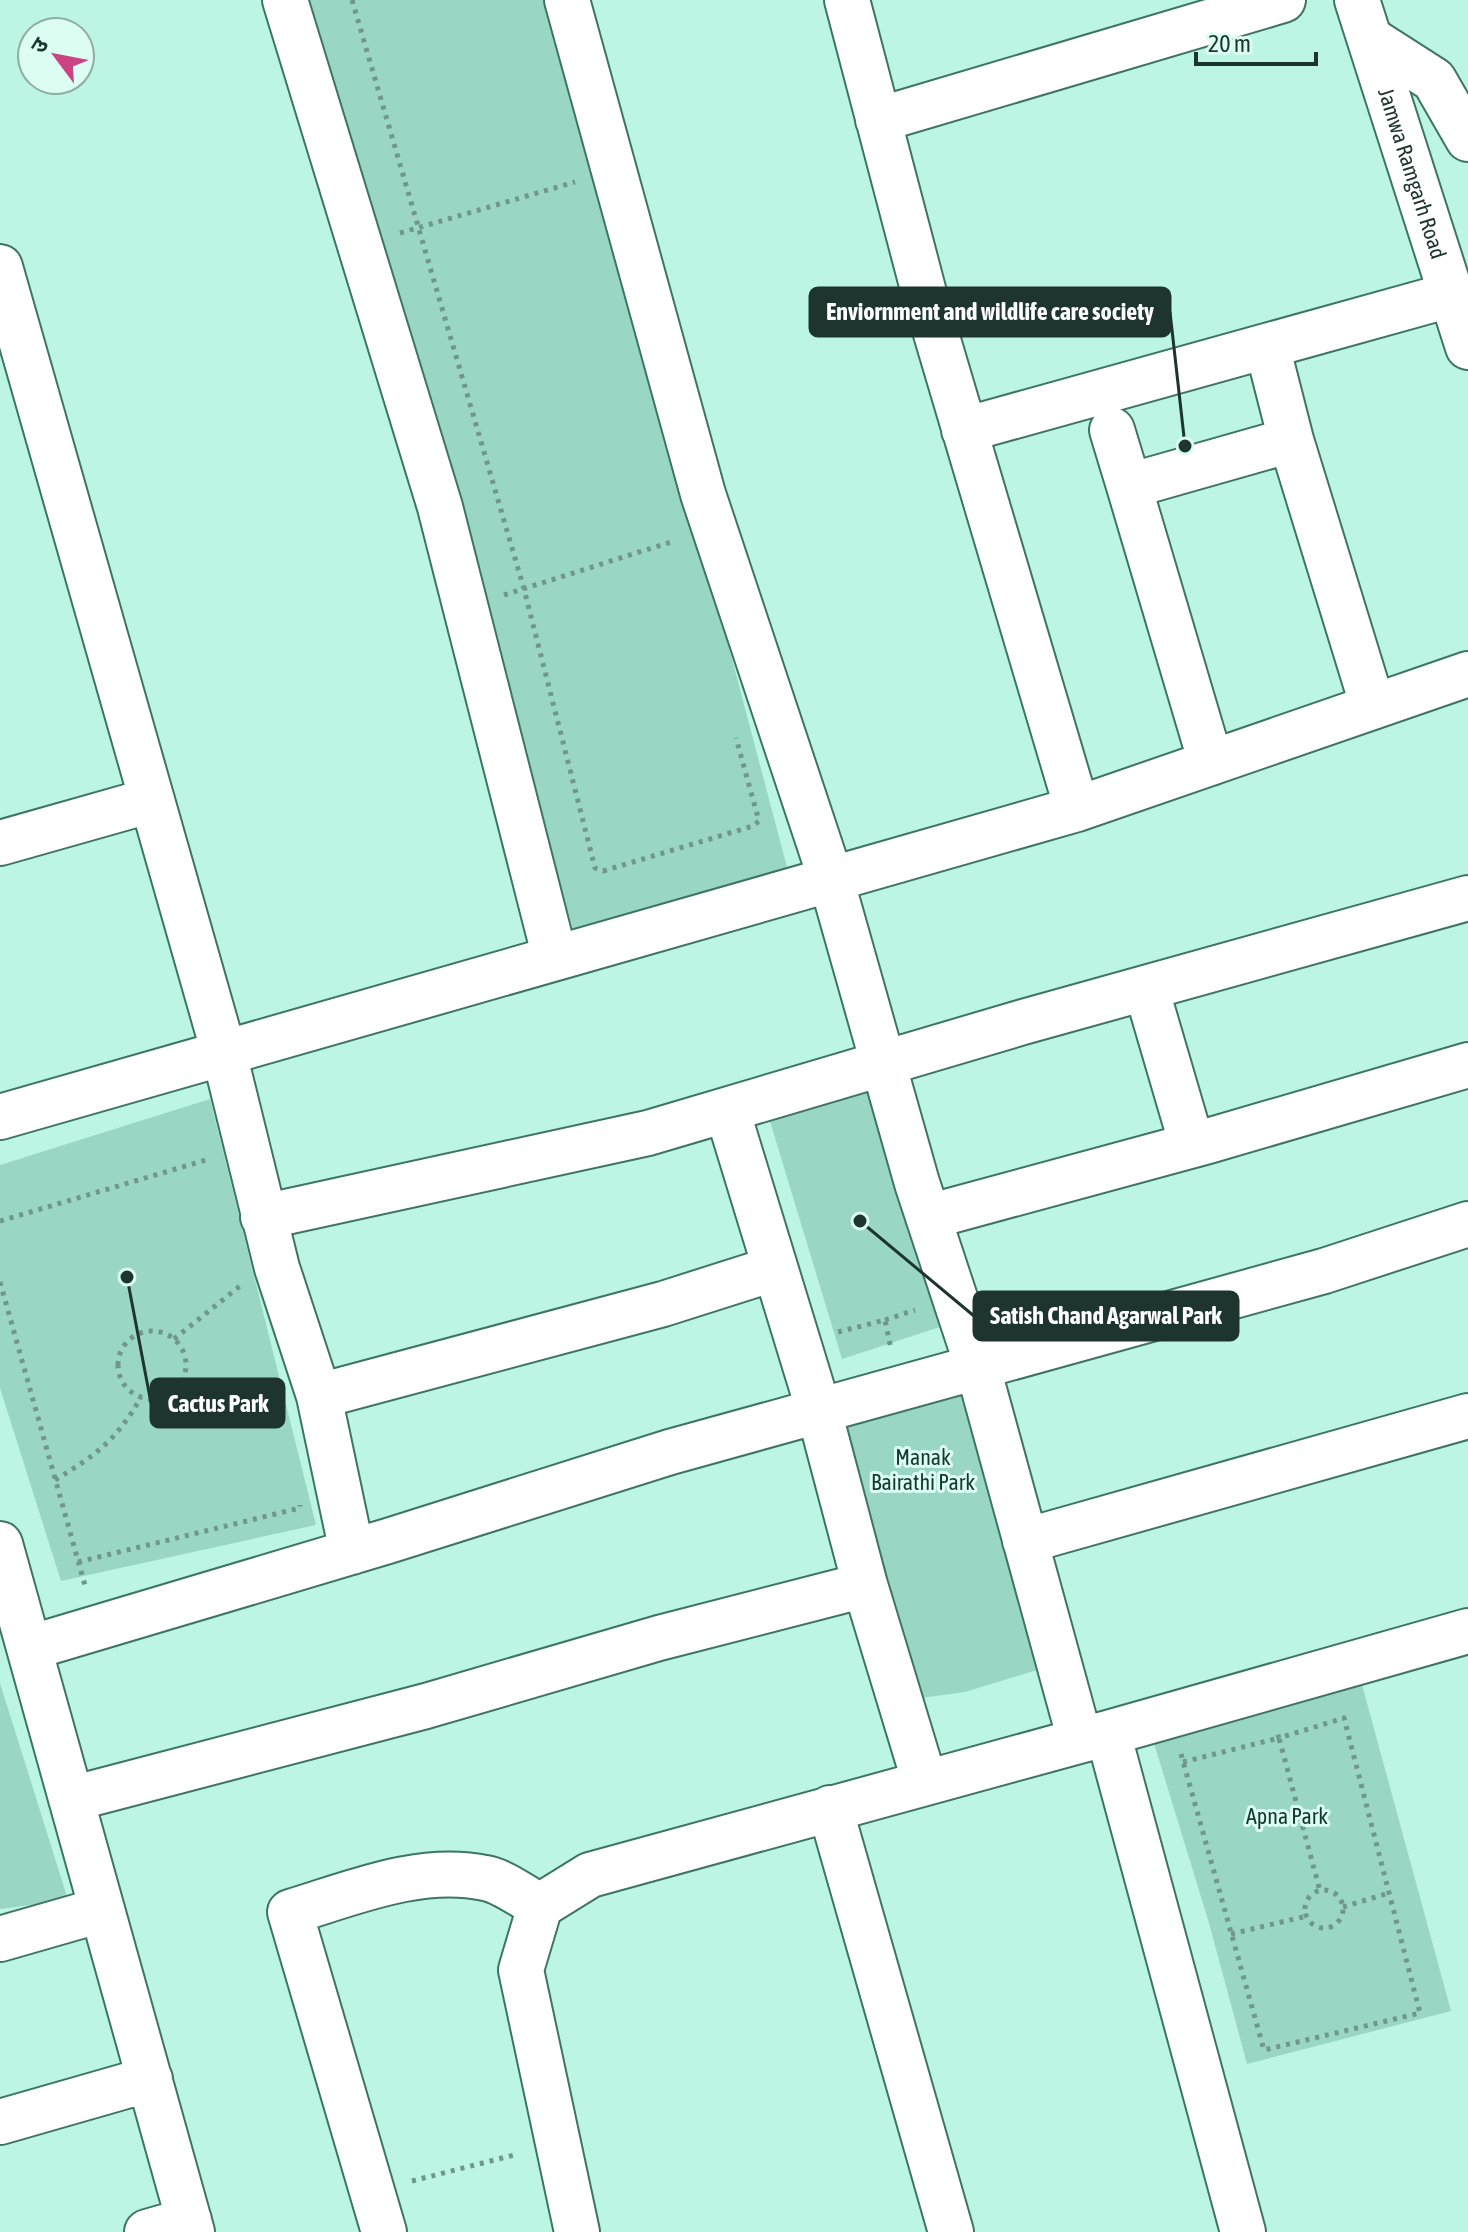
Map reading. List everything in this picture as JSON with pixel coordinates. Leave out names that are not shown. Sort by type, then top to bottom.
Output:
[{"type":"street","points":[[285,0],[440,507],[555,958]]},
{"type":"street","points":[[567,0],[703,494],[831,879],[928,1217],[978,1368],[1025,1541],[1094,1737],[1243,2232]]},
{"type":"street","points":[[847,0],[924,293],[1077,809]]},
{"type":"street","points":[[878,120],[1283,0]]},
{"type":"street","points":[[1364,20],[1434,80],[1468,139]]},
{"type":"street","name":"Jamwa Ramgarh Road","points":[[1364,20],[1468,347]]},
{"type":"street","points":[[0,267],[224,1053],[263,1217],[319,1396],[352,1552]]},
{"type":"street","points":[[964,430],[1450,295]]},
{"type":"street","points":[[1267,346],[1291,440],[1373,707]]},
{"type":"street","points":[[1112,430],[1211,763]]},
{"type":"street","points":[[1129,486],[1291,440]]},
{"type":"street","points":[[0,1117],[1077,809],[1468,674]]},
{"type":"street","points":[[0,843],[152,800]]},
{"type":"street","points":[[263,1217],[648,1133],[1468,898]]},
{"type":"street","points":[[1146,988],[1192,1145]]},
{"type":"street","points":[[928,1217],[1468,1065]]},
{"type":"street","points":[[727,1110],[773,1269],[819,1411],[865,1585],[925,1783]]},
{"type":"street","points":[[29,1648],[352,1552],[670,1452],[1324,1271],[1468,1224]]},
{"type":"street","points":[[319,1396],[663,1304],[773,1269]]},
{"type":"street","points":[[1025,1541],[1468,1416]]},
{"type":"street","points":[[0,1544],[191,2226],[147,2232]]},
{"type":"street","points":[[71,1799],[426,1706],[659,1638],[865,1585]]},
{"type":"street","points":[[577,2232],[521,1970],[540,1906],[590,1875],[1468,1631]]},
{"type":"street","points":[[830,1808],[951,2232]]},
{"type":"street","points":[[378,2212],[290,1912],[368,1888],[437,1874],[487,1878],[540,1906]]},
{"type":"street","points":[[0,1939],[101,1910]]},
{"type":"street","points":[[0,2122],[150,2079]]},
{"type":"path","points":[[352,0],[524,589],[595,868],[603,871],[753,826],[759,821],[734,732]]},
{"type":"path","points":[[389,236],[583,180]]},
{"type":"path","points":[[492,599],[681,539]]},
{"type":"path","points":[[0,1221],[205,1159],[210,1172]]},
{"type":"path","points":[[0,1282],[78,1562],[300,1508],[296,1493]]},
{"type":"path","points":[[174,1339],[243,1283],[247,1298]]},
{"type":"path","points":[[829,1335],[922,1307]]},
{"type":"path","points":[[885,1320],[900,1389]]},
{"type":"path","points":[[153,1331],[174,1339],[186,1358],[183,1380],[167,1396],[156,1399],[141,1397],[126,1388],[120,1378],[119,1356],[124,1346],[142,1333],[153,1331]]},
{"type":"path","points":[[55,1480],[96,1455],[113,1438],[141,1397]]},
{"type":"path","points":[[1266,1688],[1320,1891]]},
{"type":"path","points":[[1170,1715],[1183,1762],[1231,1934],[1264,2050],[1420,2013],[1344,1718],[1183,1762]]},
{"type":"path","points":[[1320,1891],[1338,1896],[1343,1907],[1341,1918],[1332,1926],[1315,1925],[1307,1916],[1309,1897],[1320,1891]]},
{"type":"path","points":[[1343,1907],[1389,1893]]},
{"type":"path","points":[[1231,1934],[1307,1916]]},
{"type":"path","points":[[378,2212],[558,2144]]},
{"type":"green space","points":[[310,0],[558,0],[793,890],[579,951]]},
{"type":"green space","points":[[877,1076],[949,1324],[842,1359],[769,1118]]},
{"type":"green space","points":[[210,1099],[316,1525],[61,1581],[0,1388],[0,1165]]},
{"type":"green space","name":"Manak Bairathi Park","points":[[970,1377],[1047,1667],[965,1692],[921,1698],[835,1417]]},
{"type":"green space","name":"Apna Park","points":[[1361,1681],[1451,2011],[1247,2064],[1209,1923],[1152,1737]]},
{"type":"green space","points":[[0,1683],[68,1900],[0,1909]]},
{"type":"place","name":"Enviornment and wildlife care society","points":[[1185,446]]},
{"type":"place","name":"Satish Chand Agarwal Park","points":[[860,1221]]},
{"type":"place","name":"Cactus Park","points":[[127,1277]]}]
